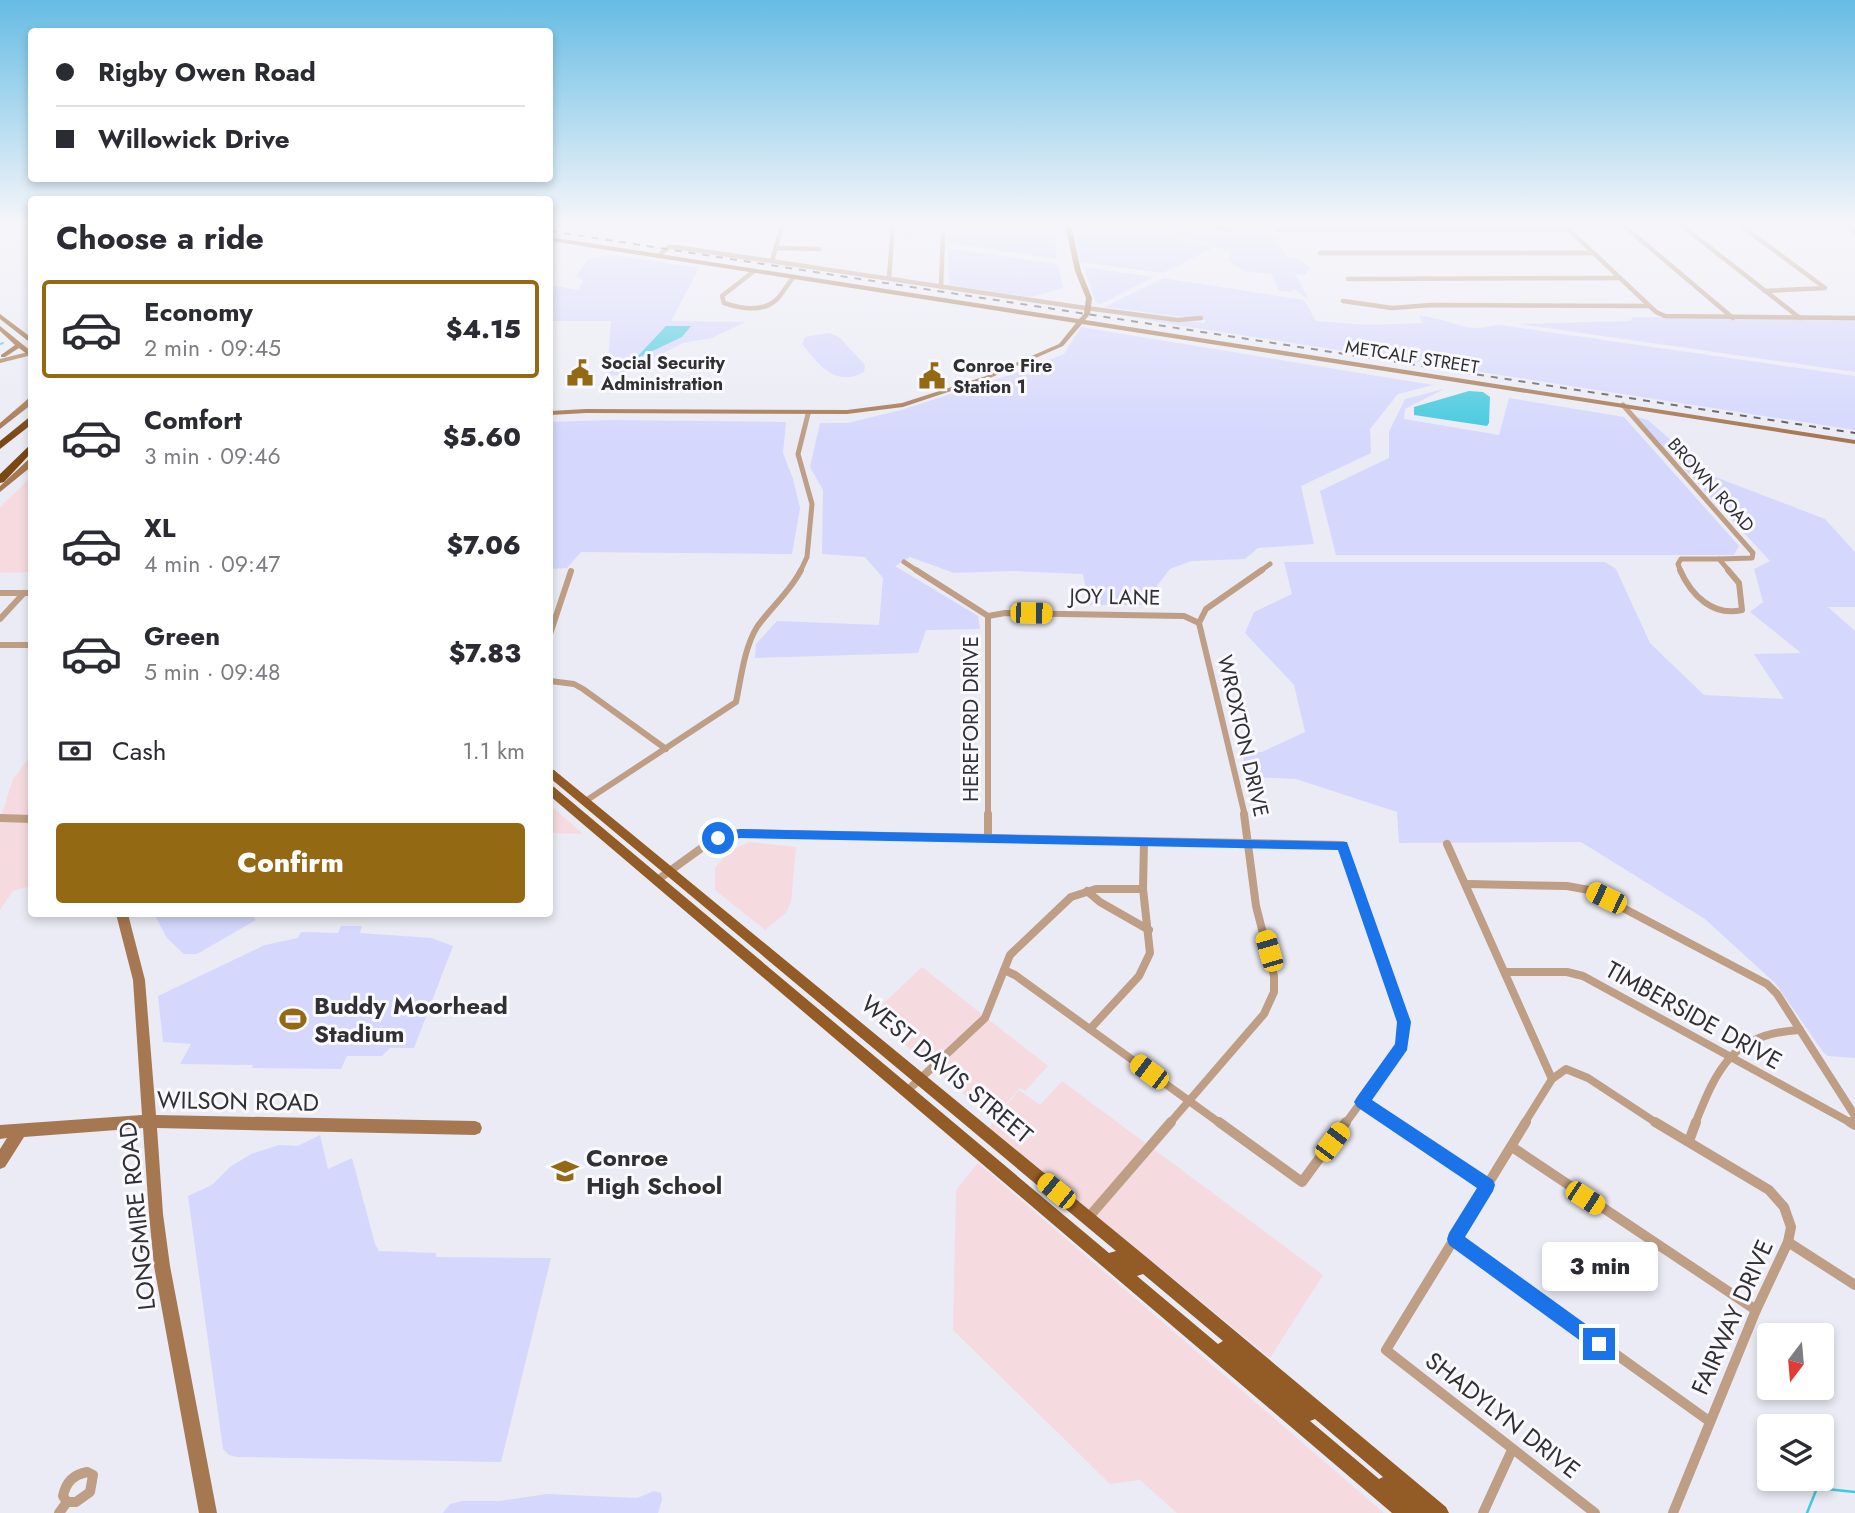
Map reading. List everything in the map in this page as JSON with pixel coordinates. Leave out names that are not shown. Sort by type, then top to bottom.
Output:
[{"type":"highway","points":[[0,437],[28,419]]},
{"type":"highway","points":[[0,446],[28,420]]},
{"type":"highway","points":[[0,468],[28,444]]},
{"type":"highway","points":[[0,480],[28,450]]},
{"type":"main road","points":[[0,316],[2,324],[28,352]]},
{"type":"main road","points":[[2,324],[28,340]]},
{"type":"main road","points":[[1,358],[19,345]]},
{"type":"main road","name":"WEST DAVIS STREET","points":[[553,776],[1145,1265],[1440,1513]]},
{"type":"main road","points":[[553,786],[573,803],[584,802]]},
{"type":"main road","name":"WEST DAVIS STREET","points":[[553,793],[1406,1513]]},
{"type":"main road","points":[[724,939],[736,941],[781,978],[795,976]]},
{"type":"main road","points":[[1023,1190],[1040,1196],[1124,1265],[1135,1269],[1145,1265]]},
{"type":"main road","points":[[1216,1353],[1224,1349],[1232,1351],[1306,1412],[1326,1419]]},
{"type":"main road","points":[[1354,1469],[1372,1475],[1418,1513]]},
{"type":"street","points":[[723,296],[724,303],[736,307],[755,307],[772,302],[779,296]]},
{"type":"street","name":"METCALF STREET","points":[[914,296],[1855,442]]},
{"type":"street","points":[[1005,296],[1185,321],[1201,318]]},
{"type":"street","points":[[553,413],[610,411],[808,414],[884,408],[988,377],[1050,351],[1066,341],[1090,307],[1088,296]]},
{"type":"street","points":[[1639,296],[1665,316],[1855,318]]},
{"type":"street","points":[[1707,296],[1733,318]]},
{"type":"street","points":[[1771,296],[1800,318]]},
{"type":"street","points":[[1343,301],[1392,308],[1422,305],[1650,306]]},
{"type":"street","points":[[1,358],[28,353]]},
{"type":"street","points":[[0,427],[28,403]]},
{"type":"street","name":"BROWN ROAD","points":[[1623,405],[1753,553],[1752,558],[1746,560],[1719,559],[1681,559],[1678,564],[1680,575],[1690,591],[1704,602],[1739,612],[1742,610],[1742,589],[1719,559]]},
{"type":"street","points":[[584,802],[736,702],[749,646],[756,629],[801,573],[810,545],[812,504],[798,454],[808,414]]},
{"type":"street","points":[[0,490],[28,465]]},
{"type":"street","name":"HEREFORD DRIVE","points":[[904,562],[988,616],[988,838]]},
{"type":"street","points":[[1199,623],[1206,609],[1270,564]]},
{"type":"street","points":[[553,625],[571,571]]},
{"type":"street","points":[[0,593],[28,593]]},
{"type":"street","points":[[0,618],[28,593]]},
{"type":"street","name":"JOY LANE","points":[[988,616],[1005,613],[1185,616],[1199,623]]},
{"type":"street","name":"WROXTON DRIVE","points":[[1088,1218],[1264,1014],[1274,992],[1274,976],[1256,906],[1250,843],[1240,793],[1199,623]]},
{"type":"street","points":[[0,645],[28,645]]},
{"type":"street","points":[[553,681],[574,684],[583,689],[666,749]]},
{"type":"street","points":[[0,818],[28,818]]},
{"type":"street","points":[[656,881],[715,839],[740,833],[1343,845],[1404,1022],[1402,1046],[1302,1181],[1004,970]]},
{"type":"street","points":[[1090,1029],[1139,976],[1150,953],[1143,889],[1144,841]]},
{"type":"street","points":[[1447,844],[1552,1079]]},
{"type":"street","points":[[1467,884],[1567,886],[1589,890],[1767,984],[1855,1116]]},
{"type":"street","points":[[906,1092],[985,1018],[1010,955],[1071,897],[1087,891],[1143,889]]},
{"type":"street","points":[[1087,891],[1100,902],[1149,930]]},
{"type":"street","name":"LONGMIRE ROAD","points":[[123,917],[139,980],[162,1266],[208,1513]]},
{"type":"street","name":"TIMBERSIDE DRIVE","points":[[1505,972],[1567,972],[1583,976],[1855,1125]]},
{"type":"street","points":[[1709,1421],[1455,1239],[1552,1079],[1566,1069],[1577,1072],[1689,1141],[1694,1124],[1729,1056],[1754,1042],[1789,1029],[1800,1030]]},
{"type":"street","points":[[1362,1102],[1487,1185]]},
{"type":"street","name":"WILSON ROAD","points":[[0,1132],[150,1121],[475,1128]]},
{"type":"street","points":[[0,1162],[20,1130]]},
{"type":"street","name":"FAIRWAY DRIVE","points":[[1673,1513],[1709,1421],[1791,1233],[1785,1205],[1769,1190],[1689,1141]]},
{"type":"street","points":[[1512,1147],[1756,1310]]},
{"type":"street","name":"SHADYLYN DRIVE","points":[[1455,1239],[1386,1350],[1595,1513]]},
{"type":"street","points":[[1788,1242],[1855,1285]]},
{"type":"street","points":[[1483,1513],[1513,1450]]},
{"type":"shaded area","points":[[553,296],[684,296],[671,321],[746,322],[712,338],[683,343],[619,375],[607,376],[611,321],[553,321]]},
{"type":"shaded area","points":[[1094,296],[1117,296],[1101,304],[1096,303]]},
{"type":"shaded area","points":[[1128,296],[1276,296],[1304,300],[1316,321],[1365,325],[1423,323],[1419,316],[1471,328],[1500,325],[1855,376],[1855,430],[1176,325],[1120,313],[1204,323],[1206,320],[1105,307]]},
{"type":"shaded area","points":[[1633,317],[1855,319],[1855,372],[1519,324],[1630,321]]},
{"type":"shaded area","points":[[1081,327],[1433,385],[1398,394],[1370,429],[1371,453],[1301,486],[1314,544],[1258,548],[1245,559],[1191,561],[1170,569],[1142,605],[1089,605],[1083,574],[1011,571],[954,573],[910,557],[895,566],[978,616],[980,629],[926,630],[918,653],[755,658],[756,644],[777,621],[879,625],[883,578],[865,557],[822,554],[823,490],[810,467],[820,423],[848,423],[901,410],[1019,372],[1064,354]]},
{"type":"shaded area","points":[[828,333],[839,337],[865,365],[864,372],[844,377],[828,372],[802,344],[805,337]]},
{"type":"shaded area","points":[[1444,389],[1405,409],[1404,419],[1499,435],[1509,398],[1624,417],[1739,546],[1734,555],[1336,555],[1320,491],[1389,458],[1389,432],[1405,399]]},
{"type":"shaded area","points":[[1636,417],[1648,420],[1710,475],[1825,519],[1855,552],[1855,607],[1828,607],[1855,631],[1855,1058],[1828,1056],[1823,1052],[1776,984],[1705,919],[1581,842],[1399,843],[1397,812],[1296,779],[1252,777],[1240,752],[1262,752],[1305,732],[1294,685],[1245,633],[1254,612],[1292,594],[1284,562],[1605,562],[1616,569],[1650,643],[1704,695],[1784,699],[1754,654],[1801,653],[1750,612],[1763,602],[1754,569],[1770,561]]},
{"type":"shaded area","points":[[553,422],[786,422],[783,453],[800,508],[792,554],[581,552],[567,568],[553,569]]},
{"type":"shaded area","points":[[28,480],[28,572],[0,573],[0,507]]},
{"type":"shaded area","points":[[28,760],[28,887],[13,891],[0,910],[0,820],[13,779]]},
{"type":"shaded area","points":[[553,808],[583,834],[553,833]]},
{"type":"shaded area","points":[[749,842],[796,847],[791,902],[786,913],[765,930],[715,890],[715,868],[728,852]]},
{"type":"shaded area","points":[[156,917],[253,917],[256,920],[197,954],[184,954],[167,938]]},
{"type":"shaded area","name":"Buddy Moorhead Stadium","points":[[341,926],[362,926],[360,933],[431,938],[453,946],[414,1048],[390,1048],[382,1056],[347,1056],[341,1069],[252,1068],[253,1065],[180,1064],[191,1044],[163,1042],[158,996],[265,945],[298,938],[301,932],[338,933]]},
{"type":"shaded area","points":[[922,967],[1048,1066],[1025,1091],[1020,1088],[993,1118],[870,1016]]},
{"type":"shaded area","points":[[1062,1081],[1323,1275],[1270,1358],[990,1128],[1019,1090],[1040,1105]]},
{"type":"shaded area","points":[[320,1135],[328,1169],[352,1158],[379,1251],[436,1253],[436,1257],[551,1258],[501,1462],[237,1457],[229,1455],[223,1449],[188,1196],[212,1185],[230,1167],[251,1154],[279,1145],[298,1146]]},
{"type":"shaded area","points":[[978,1163],[1384,1513],[1177,1513],[1140,1480],[1110,1484],[953,1330],[956,1190]]},
{"type":"shaded area","points":[[654,1491],[661,1493],[658,1513],[443,1513],[450,1504],[462,1501],[499,1501],[547,1494],[637,1498]]},
{"type":"water","points":[[666,326],[691,326],[682,337],[635,359]]},
{"type":"water","points":[[1469,391],[1483,392],[1490,397],[1487,426],[1414,415],[1414,407]]},
{"type":"waterway","points":[[1807,1513],[1817,1488],[1855,1492]]},
{"type":"railway","points":[[967,296],[1855,433]]},
{"type":"place","name":"Social Security Administration","points":[[580,373]]},
{"type":"place","name":"Conroe Fire Station 1","points":[[932,376]]},
{"type":"place","name":"Buddy Moorhead Stadium","points":[[293,1019]]},
{"type":"place","name":"Conroe High School","points":[[565,1171]]},
{"type":"route","points":[[718,838],[740,833],[1343,845],[1401,1010],[1405,1034],[1402,1046],[1362,1102],[1487,1185],[1455,1239],[1599,1344]]}]
